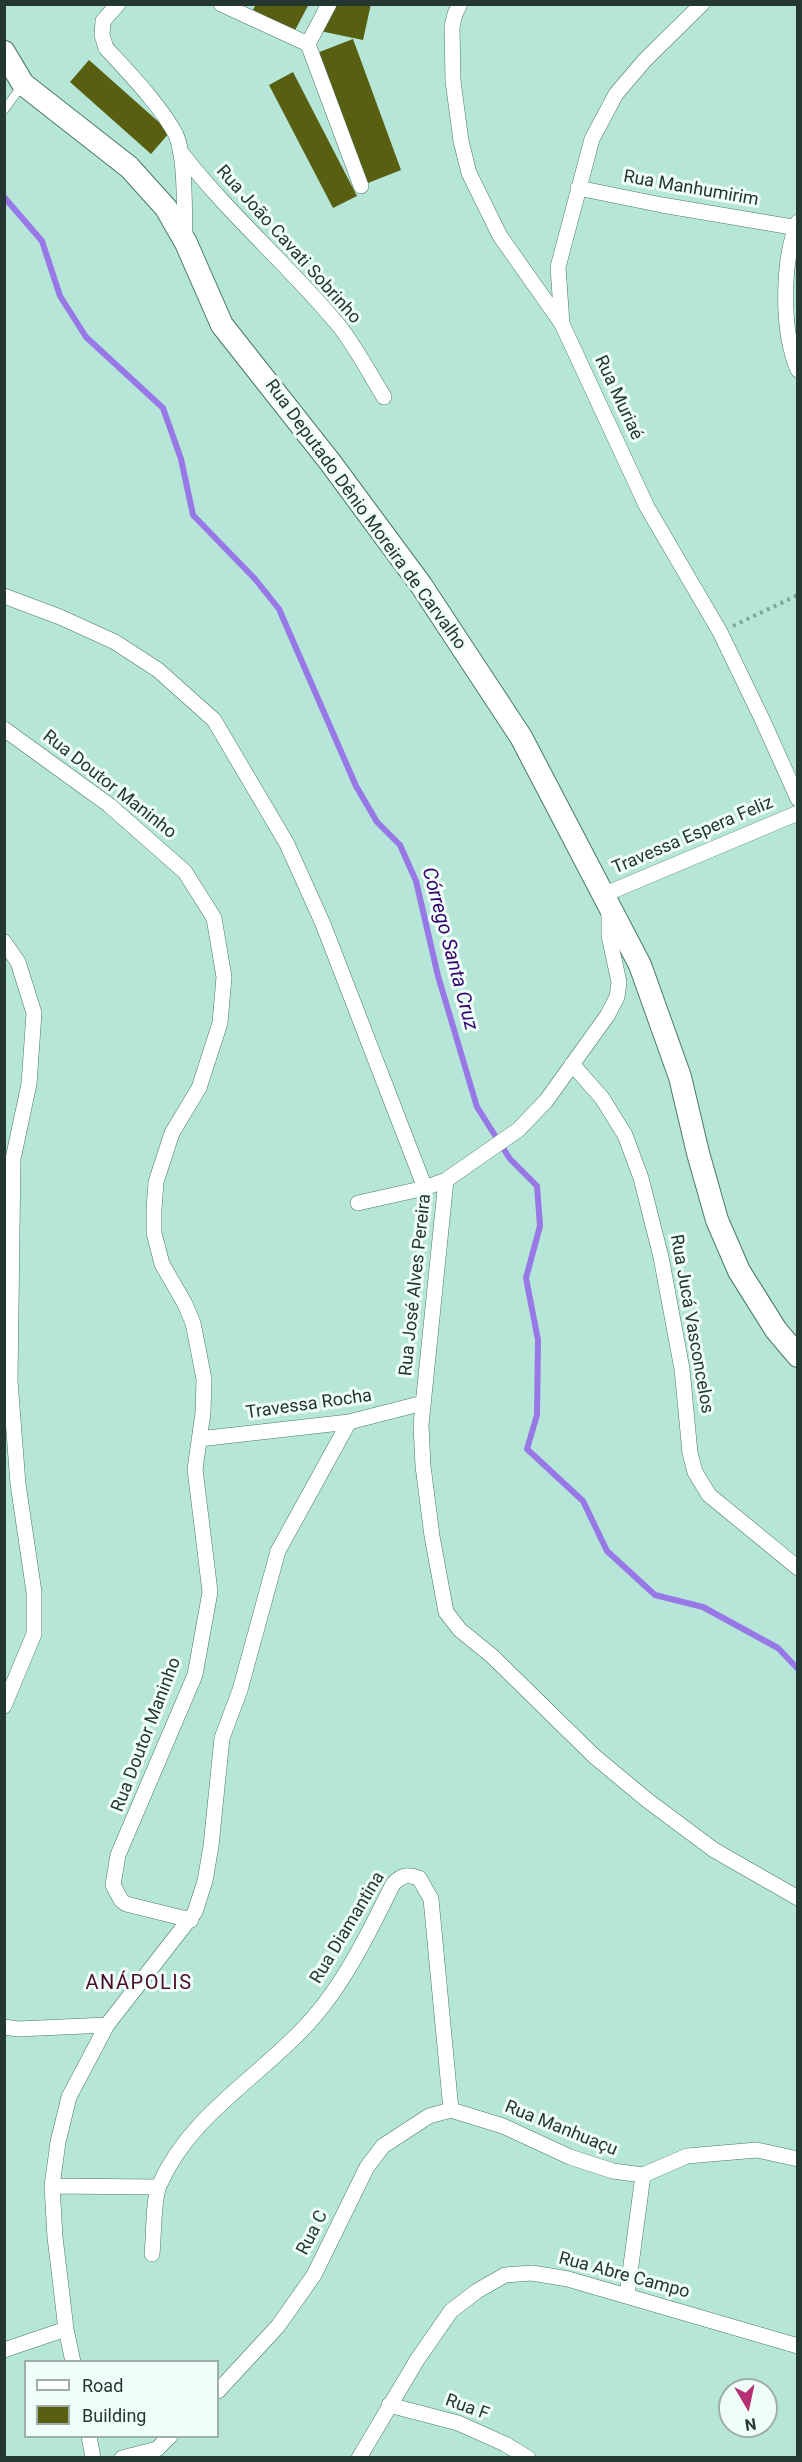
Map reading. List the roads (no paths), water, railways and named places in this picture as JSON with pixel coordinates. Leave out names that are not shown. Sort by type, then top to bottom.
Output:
[{"type":"street","points":[[118,4],[103,21],[102,35],[106,48],[165,118],[176,136],[180,151],[186,243]]},
{"type":"street","points":[[221,4],[308,44],[362,186]]},
{"type":"street","points":[[308,44],[329,4]]},
{"type":"street","name":"Rua Muriaé","points":[[460,4],[452,27],[453,81],[461,141],[469,173],[500,236],[562,324],[647,507],[720,632],[798,799]]},
{"type":"street","points":[[562,324],[558,267],[592,139],[616,94],[645,60],[702,4]]},
{"type":"street","name":"Rua Deputado Dênio Moreira de Carvalho","points":[[4,52],[23,84],[129,167],[166,208],[186,243],[222,325],[330,462],[421,585],[515,728],[640,965],[680,1077],[717,1220],[739,1270],[776,1330],[798,1356]]},
{"type":"street","name":"Rua João Cavati Sobrinho","points":[[180,151],[242,225],[275,255],[341,329],[384,397]]},
{"type":"street","name":"Rua Manhumirim","points":[[578,188],[662,205],[797,226]]},
{"type":"street","points":[[797,226],[784,304],[798,370]]},
{"type":"street","name":"Rua José Alves Pereira","points":[[4,596],[60,617],[115,642],[158,670],[214,720],[291,854],[323,924],[425,1188],[446,1180],[421,1425],[423,1466],[435,1558],[446,1612],[460,1629],[492,1656],[594,1756],[638,1793],[714,1850],[798,1898]]},
{"type":"street","name":"Rua Doutor Maninho","points":[[4,729],[109,805],[185,872],[214,918],[224,977],[220,1023],[199,1088],[172,1133],[156,1182],[154,1209],[154,1233],[162,1264],[193,1323],[204,1379],[203,1413],[195,1469],[210,1592],[195,1675],[118,1855],[113,1885],[116,1894],[126,1904],[190,1920]]},
{"type":"street","name":"Travessa Espera Feliz","points":[[606,900],[798,813]]},
{"type":"street","points":[[446,1180],[518,1130],[546,1101],[607,1016],[617,997],[619,982],[609,936],[606,900]]},
{"type":"street","points":[[4,942],[18,962],[34,1013],[29,1084],[13,1159],[10,1381],[18,1484],[34,1592],[34,1634],[4,1706]]},
{"type":"street","name":"Rua Jucá Vasconcelos","points":[[572,1064],[602,1098],[625,1135],[641,1178],[662,1257],[682,1369],[690,1453],[695,1472],[709,1495],[798,1568]]},
{"type":"street","points":[[358,1203],[425,1188]]},
{"type":"street","name":"Travessa Rocha","points":[[199,1439],[349,1422],[423,1403]]},
{"type":"street","points":[[73,2360],[66,2329],[55,2237],[52,2186],[58,2142],[69,2097],[107,2025],[190,1920],[205,1881],[211,1846],[222,1738],[240,1690],[278,1551],[349,1422]]},
{"type":"street","name":"Rua Diamantina","points":[[152,2254],[158,2187],[193,2132],[314,2017],[334,1991],[358,1952],[393,1884],[399,1878],[408,1875],[419,1878],[431,1899],[451,2110]]},
{"type":"street","points":[[4,2027],[18,2029],[107,2025]]},
{"type":"street","name":"Rua Manhuaçu","points":[[451,2110],[503,2126],[570,2157],[613,2172],[643,2175],[687,2156],[757,2150],[798,2159]]},
{"type":"street","name":"Rua C","points":[[219,2390],[278,2326],[314,2275],[367,2167],[383,2146],[429,2116],[451,2110]]},
{"type":"street","points":[[627,2295],[643,2175]]},
{"type":"street","points":[[52,2186],[158,2187]]},
{"type":"street","name":"Rua Abre Campo","points":[[359,2457],[389,2404],[451,2311],[477,2290],[505,2275],[532,2274],[568,2279],[798,2346]]},
{"type":"street","points":[[4,2350],[66,2329]]},
{"type":"street","name":"Rua F","points":[[389,2404],[458,2423],[528,2457]]},
{"type":"street","points":[[89,2438],[93,2457]]},
{"type":"street","points":[[122,2457],[157,2449],[169,2438]]},
{"type":"lane","points":[[4,110],[23,84]]},
{"type":"waterway","name":"Córrego Santa Cruz","points":[[4,197],[42,241],[60,296],[86,337],[163,408],[181,459],[193,515],[255,579],[279,609],[356,786],[377,822],[400,845],[416,881],[438,976],[477,1107],[510,1159],[537,1186],[540,1226],[526,1278],[538,1340],[537,1415],[527,1449],[583,1501],[607,1551],[655,1595],[703,1607],[778,1648],[798,1669]]},
{"type":"district","name":"ANÁPOLIS","points":[[139,1984]]}]
